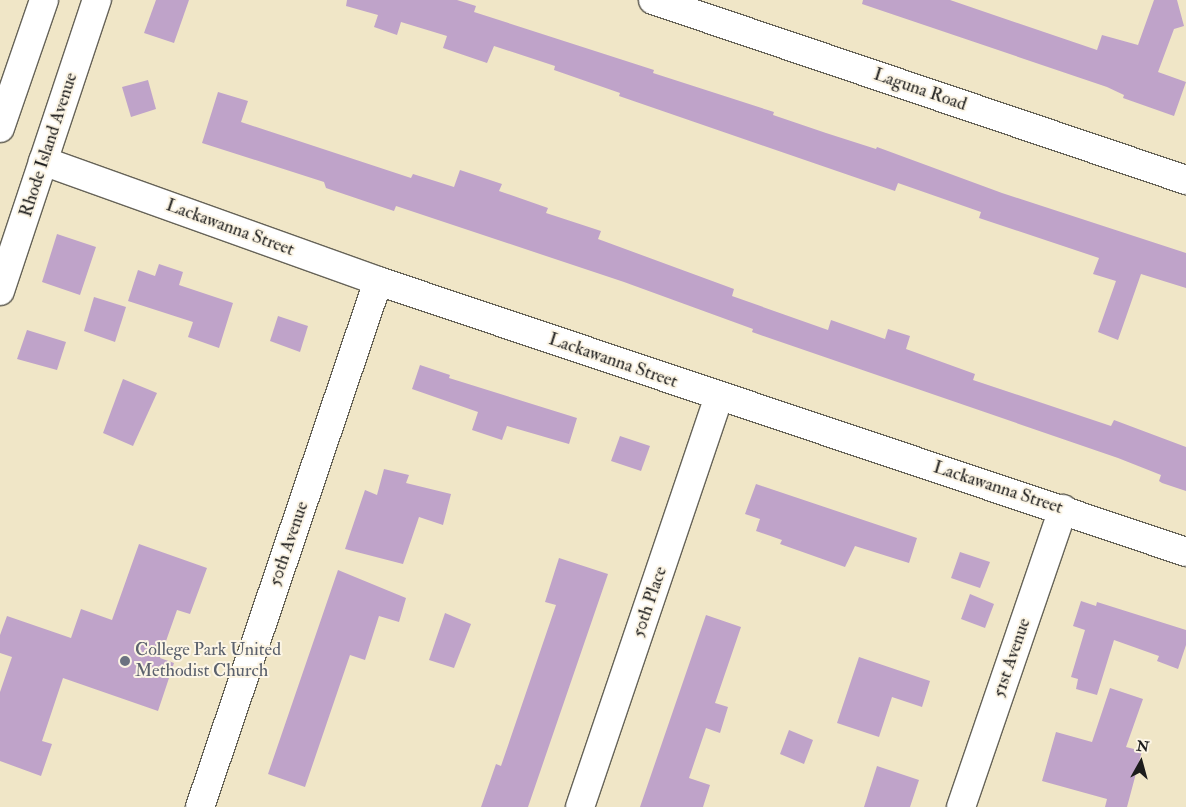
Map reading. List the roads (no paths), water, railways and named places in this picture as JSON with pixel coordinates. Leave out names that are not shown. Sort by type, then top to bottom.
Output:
[{"type":"street","points":[[0,128],[44,0]]},
{"type":"street","name":"Rhode Island Avenue","points":[[0,291],[97,0]]},
{"type":"street","name":"Laguna Road","points":[[653,0],[1186,180]]},
{"type":"street","name":"Lackawanna Street","points":[[43,161],[378,281],[1186,552]]},
{"type":"street","name":"50th Avenue","points":[[200,807],[378,281]]},
{"type":"street","name":"50th Place","points":[[580,807],[720,397]]},
{"type":"street","name":"51st Avenue","points":[[961,807],[1063,510]]},
{"type":"place","name":"College Park United Methodist Church","points":[[125,661]]}]
